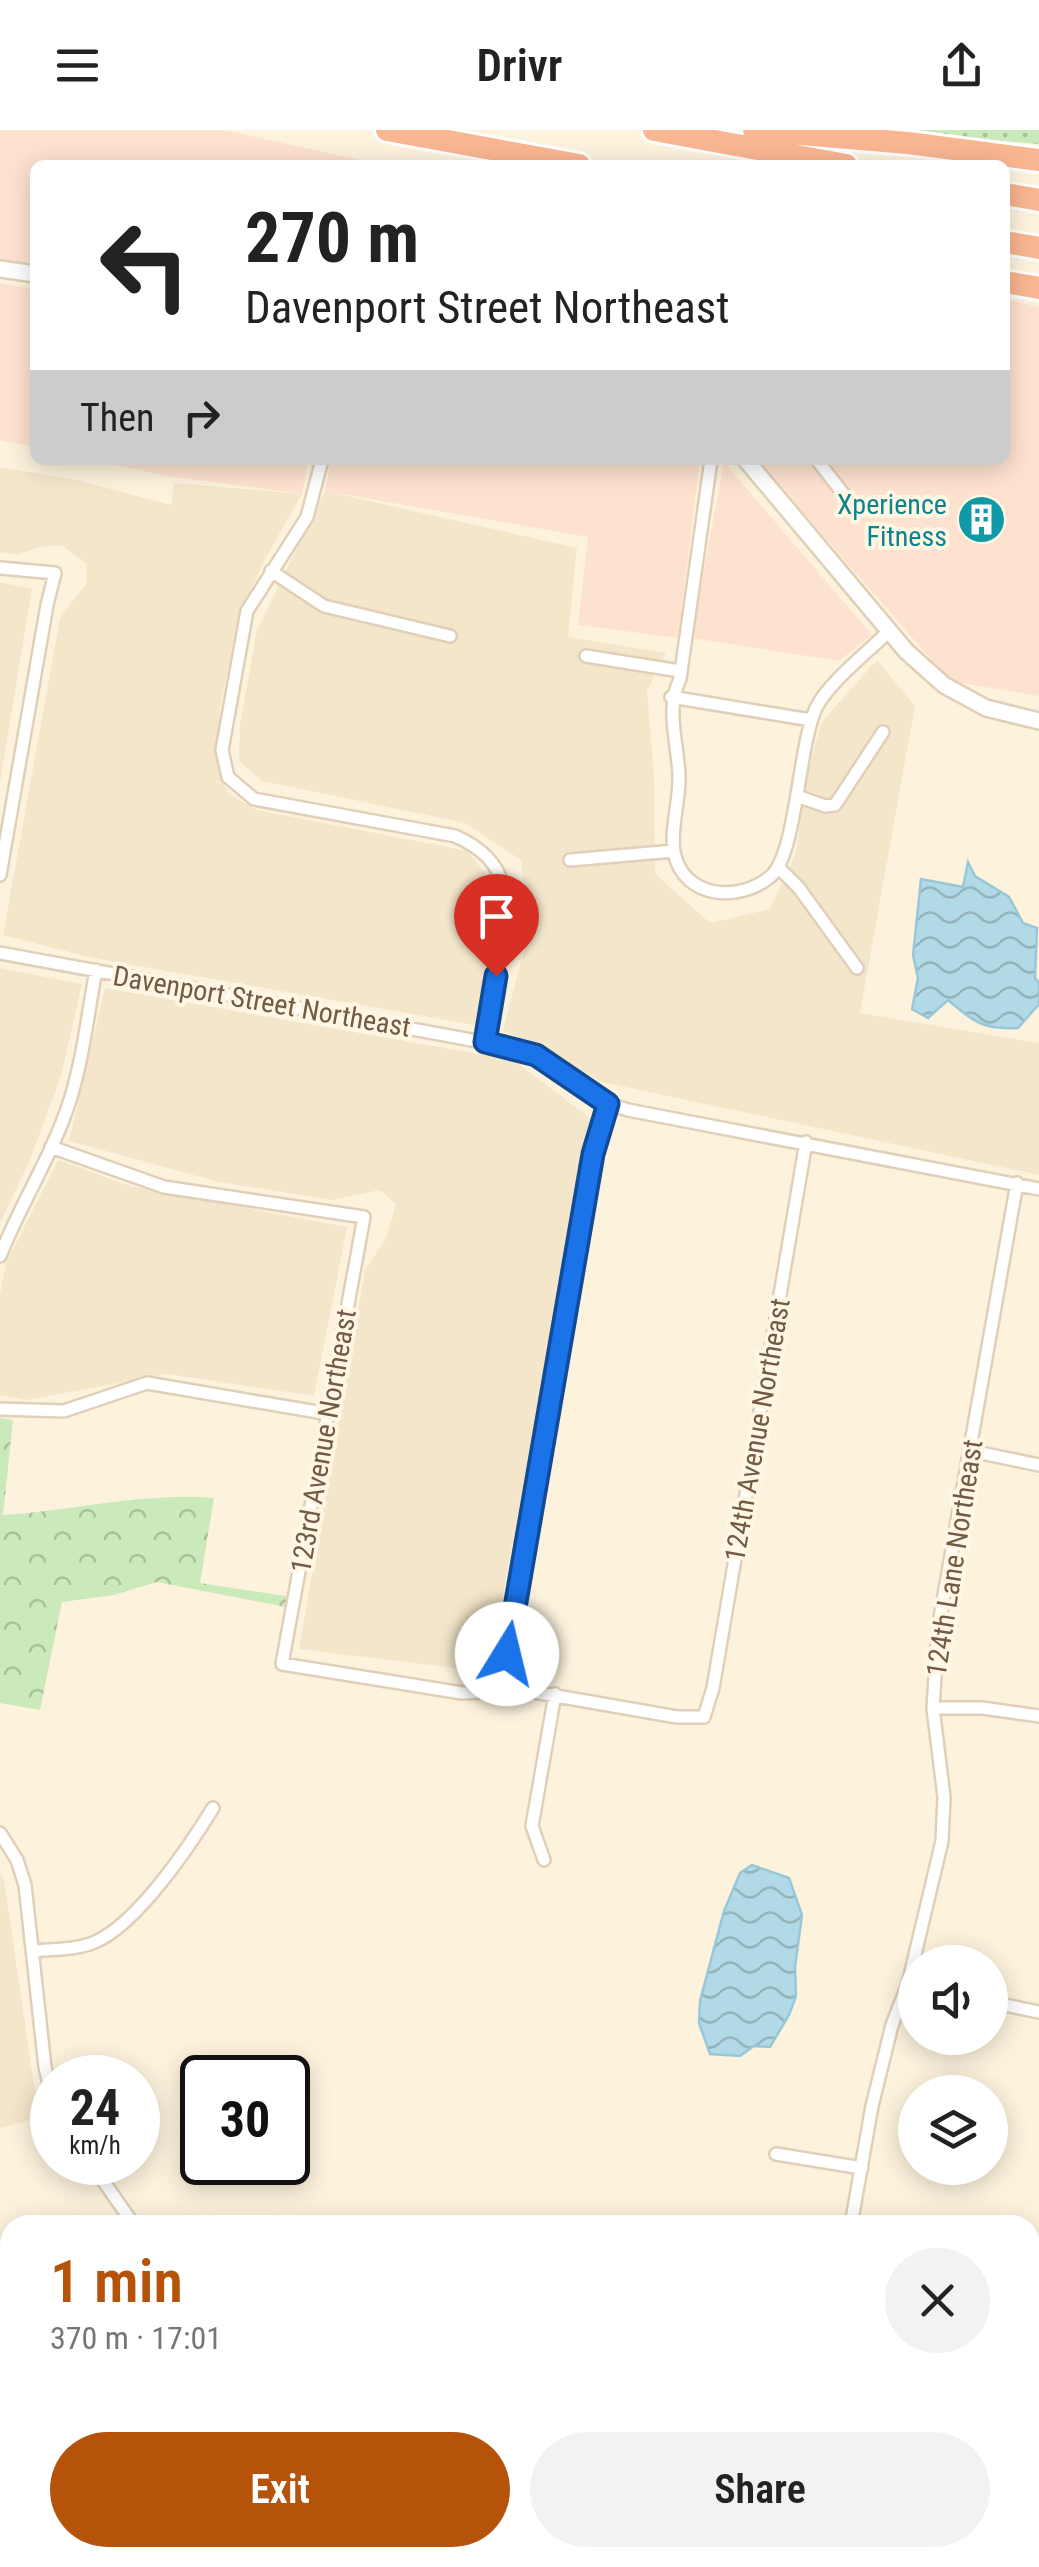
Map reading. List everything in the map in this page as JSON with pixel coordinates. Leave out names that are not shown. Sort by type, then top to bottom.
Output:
[{"type":"highway","points":[[387,130],[551,160]]},
{"type":"highway","points":[[654,130],[819,160]]},
{"type":"highway","points":[[754,130],[926,145],[1039,160]]},
{"type":"highway","points":[[460,144],[506,160]]},
{"type":"highway","points":[[1010,195],[1039,200]]},
{"type":"highway","points":[[1010,243],[1039,248]]},
{"type":"highway","points":[[1010,283],[1039,288]]},
{"type":"street","points":[[0,269],[30,273]]},
{"type":"street","points":[[321,465],[308,517],[283,560],[254,598],[243,628],[222,750],[228,777],[254,799],[455,836],[493,862],[505,892],[506,910],[485,1042]]},
{"type":"street","points":[[710,465],[680,679],[671,697],[680,778],[674,852],[682,872],[706,891],[726,895],[756,886],[778,867],[797,796],[806,737],[819,702],[889,630]]},
{"type":"street","points":[[750,465],[889,630],[944,685],[986,708],[1039,721]]},
{"type":"street","points":[[821,465],[856,510]]},
{"type":"street","points":[[0,568],[56,573],[47,604],[0,876]]},
{"type":"street","points":[[271,572],[324,606],[450,636]]},
{"type":"street","points":[[586,656],[680,671]]},
{"type":"street","points":[[671,697],[812,720]]},
{"type":"street","points":[[797,796],[825,806],[835,805],[884,732]]},
{"type":"street","points":[[570,860],[674,852]]},
{"type":"street","points":[[778,867],[799,888],[858,968]]},
{"type":"street","name":"Davenport Street Northeast","points":[[0,952],[485,1042],[536,1055],[608,1104],[1039,1188]]},
{"type":"street","points":[[0,1256],[18,1210],[52,1147],[70,1098],[96,970]]},
{"type":"street","points":[[544,1860],[532,1826],[554,1694],[501,1691],[556,1354],[593,1154],[608,1104]]},
{"type":"street","name":"124th Avenue Northeast","points":[[554,1694],[677,1717],[704,1717],[717,1668],[806,1142]]},
{"type":"street","name":"123rd Avenue Northeast","points":[[52,1147],[164,1187],[364,1217],[282,1664],[462,1692],[501,1691]]},
{"type":"street","name":"124th Lane Northeast","points":[[920,1945],[942,1841],[944,1797],[933,1708],[938,1629],[1016,1182]]},
{"type":"street","points":[[0,1408],[64,1410],[148,1384],[329,1414]]},
{"type":"street","points":[[970,1451],[1039,1465]]},
{"type":"street","points":[[933,1708],[982,1708],[1039,1716]]},
{"type":"street","points":[[34,1950],[74,1948],[97,1941],[116,1929],[140,1905],[213,1808]]},
{"type":"street","points":[[1,1834],[18,1860],[25,1885],[44,2055]]},
{"type":"street","points":[[1008,2006],[1039,2012]]},
{"type":"street","name":"124th Lane Northeast","points":[[853,2215],[892,2025],[898,2012]]},
{"type":"street","points":[[776,2154],[862,2168]]},
{"type":"street","points":[[106,2185],[127,2215]]},
{"type":"shaded area","points":[[0,130],[223,130],[361,160],[30,160],[30,267],[0,263]]},
{"type":"shaded area","points":[[0,283],[30,289],[30,446],[0,440]]},
{"type":"shaded area","points":[[1010,300],[1039,307],[1039,696],[950,681],[761,465],[1010,465]]},
{"type":"shaded area","points":[[117,465],[307,465],[302,494],[167,476]]},
{"type":"shaded area","points":[[330,465],[699,465],[678,638],[578,625],[588,537],[325,491]]},
{"type":"shaded area","points":[[723,465],[872,635],[839,661],[691,638]]},
{"type":"shaded area","points":[[0,467],[76,480],[171,505],[174,483],[302,494],[238,617],[220,708],[219,773],[229,794],[257,810],[468,851],[490,880],[495,919],[475,1025],[93,958],[3,935],[60,618],[86,584],[87,564],[61,545],[17,555],[0,552]]},
{"type":"shaded area","points":[[325,491],[577,548],[568,637],[666,653],[647,691],[654,775],[655,874],[710,923],[770,909],[796,853],[806,781],[821,723],[877,660],[915,706],[860,1013],[1039,1043],[1039,1175],[602,1082],[503,1030],[529,932],[521,860],[465,823],[262,781],[239,761],[240,724],[257,630]]},
{"type":"shaded area","points":[[0,582],[32,589],[0,784]]},
{"type":"shaded area","points":[[0,968],[82,984],[61,1076],[29,1162],[0,1223]]},
{"type":"shaded area","points":[[105,988],[513,1060],[590,1118],[489,1672],[299,1649],[365,1270],[386,1238],[396,1204],[380,1190],[332,1200],[219,1182],[69,1141]]},
{"type":"shaded area","points":[[58,1160],[130,1186],[347,1227],[314,1396],[167,1374],[27,1400],[0,1395],[0,1294],[6,1263]]},
{"type":"shaded area","points":[[0,1873],[30,2058],[30,2120],[0,2128]]},
{"type":"green space","points":[[865,130],[1039,130],[1039,144]]},
{"type":"green space","points":[[0,1418],[13,1420],[3,1515],[134,1500],[214,1498],[200,1583],[286,1596],[286,1607],[157,1582],[114,1595],[62,1602],[40,1710],[0,1703]]},
{"type":"water","points":[[968,862],[975,876],[1009,897],[1023,923],[1037,928],[1035,978],[1039,983],[1039,1004],[1018,1028],[980,1023],[948,1000],[928,1018],[912,1009],[918,978],[913,955],[921,879],[963,887]]},
{"type":"water","points":[[752,1865],[789,1878],[802,1915],[795,1967],[796,1996],[770,2047],[754,2046],[740,2056],[710,2054],[699,2023],[700,2001],[724,1911],[740,1873]]},
{"type":"place","name":"Xperience Fitness","points":[[982,520]]},
{"type":"route","points":[[496,976],[485,1042],[536,1055],[608,1104],[593,1154],[507,1654]]}]
